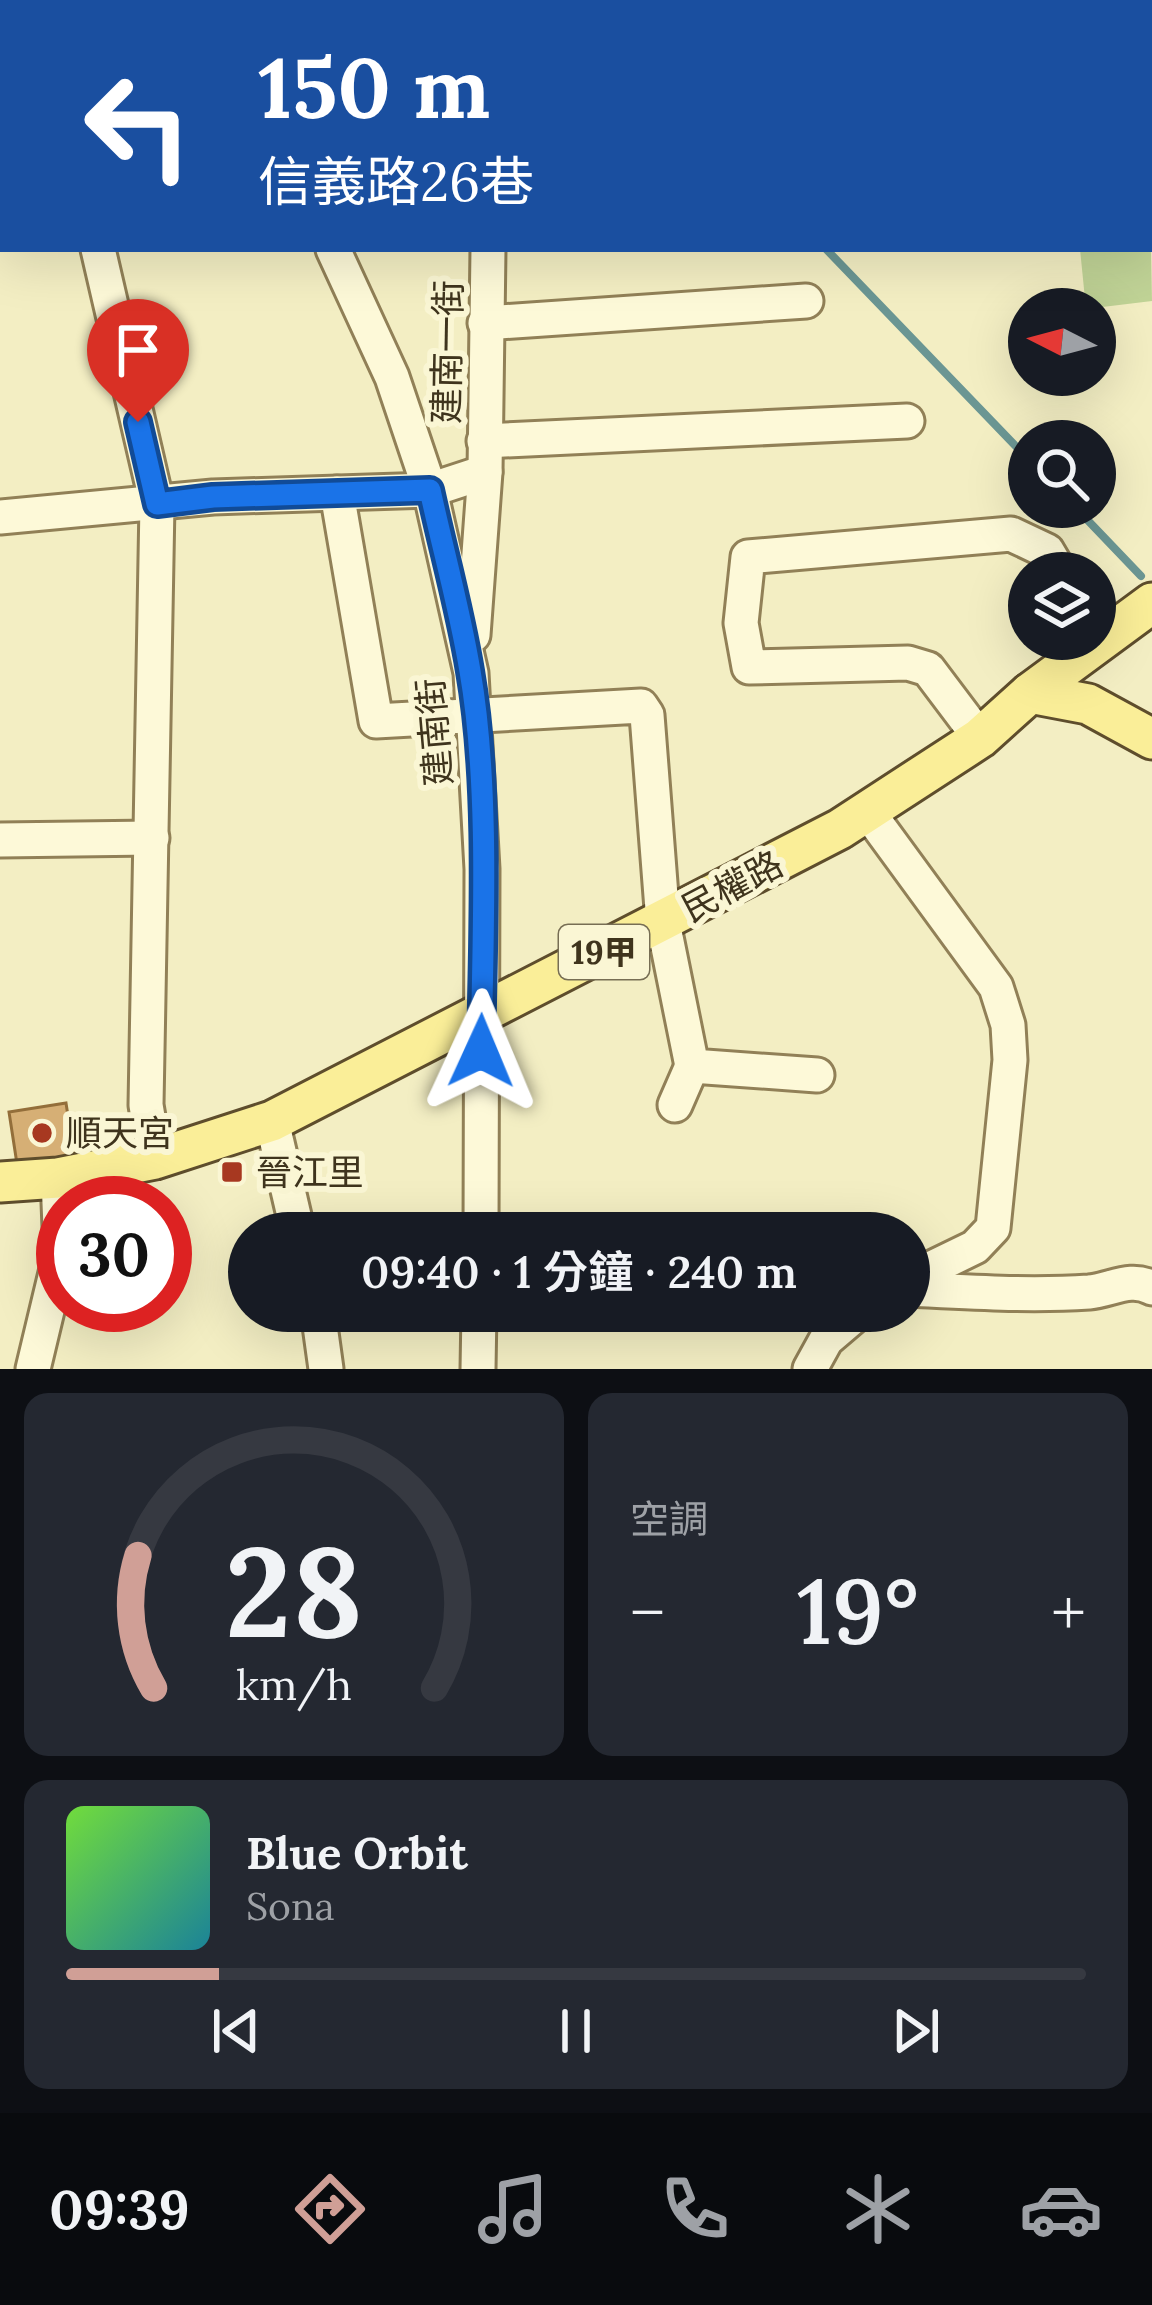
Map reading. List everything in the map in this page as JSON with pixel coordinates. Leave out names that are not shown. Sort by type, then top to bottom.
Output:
[{"type":"main road","name":"民權路","points":[[1116,625],[1152,603]]},
{"type":"main road","name":"民權路","points":[[68,1176],[155,1159],[272,1121],[663,922],[868,812],[980,738],[1070,660]]},
{"type":"main road","points":[[1030,694],[1088,704],[1152,739]]},
{"type":"main road","name":"民權路","points":[[0,1182],[36,1180]]},
{"type":"street","points":[[99,252],[157,504],[146,1106],[155,1159]]},
{"type":"street","name":"建南街","points":[[334,252],[392,377],[430,490],[471,673],[482,1012],[481,1212]]},
{"type":"street","name":"建南一街","points":[[471,673],[484,456],[488,252]]},
{"type":"street","points":[[485,323],[806,301]]},
{"type":"street","points":[[0,517],[430,490],[484,456],[907,421]]},
{"type":"street","points":[[337,493],[376,721],[641,706],[647,715],[663,922],[692,1066],[676,1105]]},
{"type":"street","points":[[980,738],[928,670],[908,663],[749,668],[740,622],[748,557],[1011,534],[1048,552]]},
{"type":"street","points":[[868,812],[996,987],[1008,1025],[1010,1060],[993,1228],[975,1247],[930,1270]]},
{"type":"street","points":[[0,839],[152,838]]},
{"type":"street","points":[[692,1066],[817,1075]]},
{"type":"street","points":[[272,1121],[293,1212]]},
{"type":"street","points":[[930,1290],[1032,1294],[1095,1291],[1136,1281],[1152,1288]]},
{"type":"street","points":[[33,1369],[42,1332]]},
{"type":"street","points":[[321,1332],[326,1369]]},
{"type":"street","points":[[478,1369],[479,1332]]},
{"type":"street","points":[[810,1369],[835,1332]]},
{"type":"green space","points":[[1080,252],[1151,252],[1152,301],[1116,305],[1116,288],[1084,288]]},
{"type":"building","name":"順天宮","points":[[66,1103],[74,1155],[17,1164],[9,1112]]},
{"type":"waterway","points":[[829,252],[1008,438]]},
{"type":"waterway","points":[[1095,528],[1141,576]]},
{"type":"place","name":"順天宮","points":[[42,1133]]},
{"type":"place","name":"晉江里","points":[[232,1172]]},
{"type":"route","points":[[138,422],[157,504],[213,497],[430,490],[471,673],[476,718],[482,869],[481,1051]]}]
